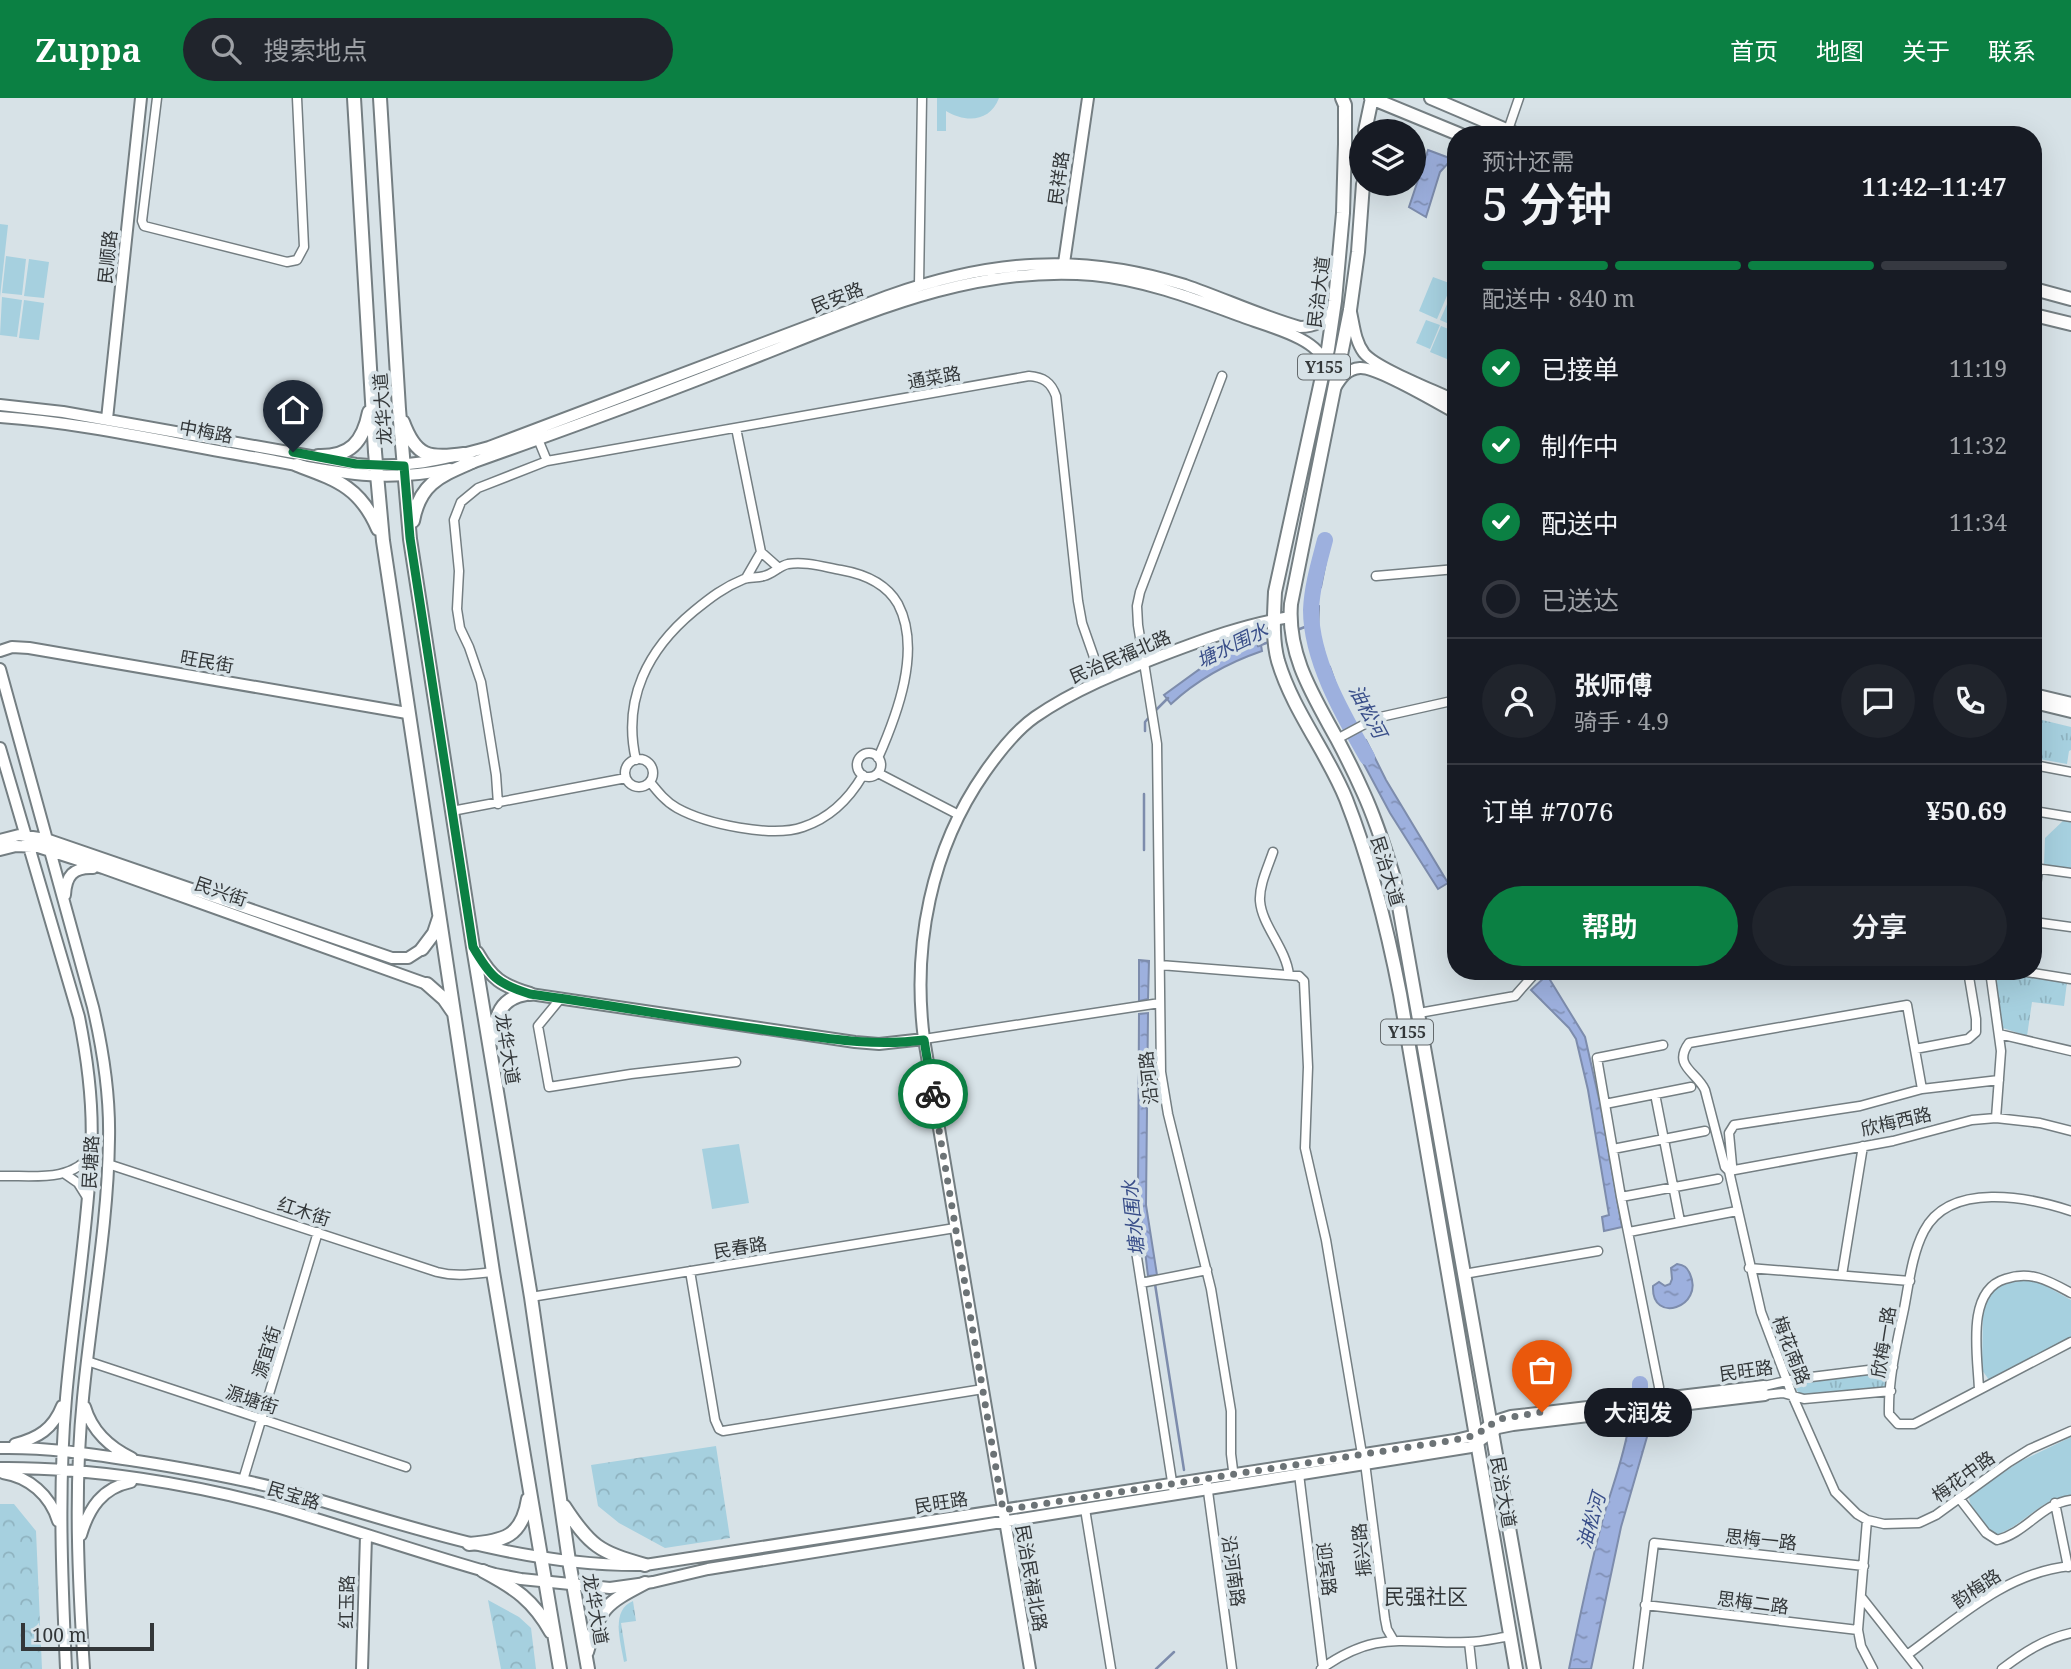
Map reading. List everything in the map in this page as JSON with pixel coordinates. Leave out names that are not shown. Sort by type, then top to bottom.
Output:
[{"type":"main road","name":"民顺路","points":[[107,419],[141,98]]},
{"type":"main road","name":"龙华大道","points":[[354,98],[383,541],[493,1272],[560,1669]]},
{"type":"main road","name":"龙华大道","points":[[380,98],[399,409],[410,538],[587,1662]]},
{"type":"main road","name":"民祥路","points":[[1064,263],[1088,98]]},
{"type":"main road","name":"民治大道","points":[[1342,98],[1345,105],[1343,213],[1334,307],[1275,592],[1276,647],[1288,687],[1345,797],[1377,888],[1385,921],[1403,1007],[1517,1669]]},
{"type":"main road","points":[[1368,119],[1372,98],[1447,129]]},
{"type":"main road","points":[[1431,98],[1498,126]]},
{"type":"main road","name":"民治大道","points":[[1362,196],[1350,310],[1305,531],[1290,622],[1292,640],[1308,688],[1342,736],[1394,878],[1534,1669]]},
{"type":"main road","name":"民安路","points":[[405,471],[453,469],[489,447],[919,285],[1006,267],[1064,263],[1122,269],[1185,285],[1291,330]]},
{"type":"main road","name":"民安路","points":[[468,458],[538,439],[615,412],[877,311],[945,288],[991,278],[1091,275],[1137,282],[1291,330]]},
{"type":"main road","points":[[2042,291],[2071,299]]},
{"type":"main road","points":[[1291,330],[1317,324],[1329,316],[1334,307]]},
{"type":"main road","points":[[1350,310],[1359,344],[1375,367],[1447,408]]},
{"type":"main road","points":[[2042,316],[2071,324]]},
{"type":"main road","points":[[1291,330],[1314,347],[1324,358],[1324,364]]},
{"type":"main road","points":[[1335,388],[1346,374],[1353,370],[1375,367],[1447,397]]},
{"type":"main road","points":[[318,456],[341,454],[355,444],[365,429],[372,398]]},
{"type":"main road","name":"中梅路","points":[[0,405],[24,406],[107,419],[318,456],[377,471]]},
{"type":"main road","points":[[399,409],[409,435],[421,451],[432,457],[468,458]]},
{"type":"main road","name":"中梅路","points":[[0,417],[95,430],[297,465],[405,471]]},
{"type":"main road","points":[[410,538],[418,501],[431,482],[468,458]]},
{"type":"main road","points":[[297,465],[338,481],[356,493],[371,514],[383,541]]},
{"type":"main road","name":"民治民福北路","points":[[1030,1669],[924,1040],[920,982],[925,924],[933,884],[969,795],[999,751],[1033,718],[1102,680],[1231,630],[1290,622]]},
{"type":"main road","name":"旺民街","points":[[0,651],[12,647],[29,648],[407,713]]},
{"type":"main road","name":"民塘路","points":[[0,669],[101,1040],[109,1117],[108,1164],[83,1399],[79,1471],[78,1548],[83,1669]]},
{"type":"main road","points":[[2042,696],[2071,703]]},
{"type":"main road","points":[[2042,704],[2071,712]]},
{"type":"main road","name":"民塘路","points":[[0,748],[79,1017],[85,1050],[91,1153],[61,1469],[66,1669]]},
{"type":"main road","name":"民兴街","points":[[0,840],[13,835],[49,851],[427,984]]},
{"type":"main road","name":"民兴街","points":[[0,850],[26,840],[46,839],[391,958],[408,958],[422,949]]},
{"type":"main road","points":[[65,905],[66,883],[71,873],[82,868],[103,868]]},
{"type":"main road","points":[[422,949],[437,926],[439,910]]},
{"type":"main road","points":[[473,947],[494,978],[513,989],[530,994],[855,1042],[924,1040]]},
{"type":"main road","points":[[427,984],[444,999],[457,1023]]},
{"type":"main road","points":[[490,1046],[497,1014],[502,1005],[513,997],[530,994]]},
{"type":"main road","name":"民旺路","points":[[573,1584],[610,1588],[645,1583],[708,1569],[1004,1516],[1477,1439],[1511,1416],[1656,1404],[1765,1390]]},
{"type":"main road","points":[[1,1448],[46,1431],[56,1421],[66,1397]]},
{"type":"main road","points":[[83,1399],[93,1426],[104,1438],[124,1454],[141,1462]]},
{"type":"main road","name":"民宝路","points":[[1,1448],[80,1452],[243,1480],[469,1544],[516,1555],[569,1561]]},
{"type":"main road","name":"民旺路","points":[[1234,1479],[1299,1474],[1363,1459]]},
{"type":"main road","points":[[0,1470],[33,1484],[52,1506],[61,1529]]},
{"type":"main road","name":"民宝路","points":[[0,1470],[79,1471],[250,1500],[483,1571],[521,1579],[573,1584]]},
{"type":"main road","points":[[78,1548],[89,1512],[100,1497],[122,1484],[141,1480]]},
{"type":"main road","points":[[469,1544],[495,1542],[512,1534],[523,1520],[530,1488]]},
{"type":"main road","name":"民旺路","points":[[569,1561],[645,1565],[1004,1516],[1085,1509],[1174,1489]]},
{"type":"main road","points":[[561,1502],[592,1544],[608,1553],[645,1565]]},
{"type":"main road","name":"红玉路","points":[[362,1669],[366,1536]]},
{"type":"main road","points":[[483,1571],[523,1595],[539,1612],[555,1640]]},
{"type":"main road","points":[[587,1662],[594,1628],[604,1609],[619,1597],[645,1583]]},
{"type":"street","points":[[157,98],[143,224],[146,227],[287,262],[297,260],[304,247],[297,98]]},
{"type":"street","points":[[919,285],[922,98]]},
{"type":"street","points":[[1514,126],[1519,98]]},
{"type":"street","name":"通菜路","points":[[498,804],[481,682],[458,620],[456,597],[459,571],[454,520],[461,502],[468,494],[547,461],[1029,376],[1046,380],[1056,396],[1079,612],[1102,680]]},
{"type":"street","name":"沿河路","points":[[1222,376],[1137,606],[1157,762],[1160,965],[1157,1004],[1163,1090],[1207,1270],[1231,1411],[1234,1479]]},
{"type":"street","points":[[736,428],[761,552],[779,568]]},
{"type":"street","points":[[538,439],[547,461]]},
{"type":"street","points":[[746,578],[761,552]]},
{"type":"street","points":[[636,760],[631,736],[631,716],[639,685],[656,650],[676,626],[717,592],[746,578],[768,575],[789,564],[811,564],[851,572],[876,581],[898,605],[908,649],[894,719],[878,758]]},
{"type":"street","points":[[1377,576],[1447,570]]},
{"type":"street","points":[[1342,736],[1384,716],[1447,702]]},
{"type":"street","points":[[870,754],[878,758],[881,765],[877,773],[871,777],[863,775],[858,767],[860,758],[870,754]]},
{"type":"street","points":[[636,760],[649,764],[653,774],[650,782],[639,787],[626,778],[628,765],[636,760]]},
{"type":"street","points":[[2042,767],[2071,772]]},
{"type":"street","points":[[877,773],[959,816]]},
{"type":"street","points":[[650,782],[675,807],[698,817],[754,829],[786,830],[803,827],[828,815],[851,795],[863,775]]},
{"type":"street","points":[[452,811],[626,778]]},
{"type":"street","points":[[2042,812],[2071,817]]},
{"type":"street","points":[[1160,965],[1289,975],[1285,957],[1260,903],[1262,884],[1273,852]]},
{"type":"street","points":[[2042,870],[2071,873]]},
{"type":"street","points":[[2042,923],[2071,927]]},
{"type":"street","points":[[2042,974],[2071,979]]},
{"type":"street","name":"振兴路","points":[[1289,975],[1301,976],[1304,981],[1308,1068],[1305,1148],[1326,1240],[1363,1459],[1385,1619],[1394,1641]]},
{"type":"street","points":[[1419,1013],[1515,996],[1528,980]]},
{"type":"street","points":[[1915,1049],[1968,1039],[1976,1032],[1970,980]]},
{"type":"street","points":[[1991,980],[2001,1051],[1996,1118]]},
{"type":"street","points":[[561,998],[538,1026],[549,1087],[736,1062]]},
{"type":"street","points":[[924,1040],[1157,1004]]},
{"type":"street","points":[[1922,1089],[1907,1005],[1689,1043],[1683,1053],[1688,1070],[1703,1084],[1725,1167],[1729,1171],[1732,1166],[1729,1136],[1731,1126],[1860,1106],[1922,1089],[1999,1080]]},
{"type":"street","points":[[1999,1034],[2071,1051]]},
{"type":"street","points":[[1656,1404],[1659,1387],[1621,1197],[1597,1058],[1663,1045]]},
{"type":"street","points":[[1605,1104],[1691,1087]]},
{"type":"street","points":[[1655,1094],[1681,1221]]},
{"type":"street","name":"欣梅西路","points":[[1729,1171],[1893,1141],[1958,1122],[1996,1118],[2040,1123],[2071,1131]]},
{"type":"street","points":[[1613,1149],[1705,1131]]},
{"type":"street","points":[[1842,1275],[1863,1146]]},
{"type":"street","points":[[0,1176],[65,1174],[81,1165],[91,1153]]},
{"type":"street","name":"红木街","points":[[108,1164],[450,1275],[493,1272]]},
{"type":"street","name":"梅花南路","points":[[1729,1171],[1761,1312],[1787,1381],[1835,1492],[1850,1508],[1867,1520]]},
{"type":"street","points":[[65,1174],[78,1183],[88,1199]]},
{"type":"street","points":[[1621,1197],[1718,1179]]},
{"type":"street","name":"欣梅一路","points":[[2070,1346],[1914,1424],[1907,1426],[1895,1422],[1889,1414],[1893,1367],[1910,1281],[1924,1231],[1940,1213],[1955,1205],[2005,1196],[2028,1199],[2071,1211]]},
{"type":"street","points":[[1629,1233],[1737,1211]]},
{"type":"street","points":[[1131,1219],[1145,1282],[1174,1489]]},
{"type":"street","name":"民春路","points":[[531,1297],[955,1228]]},
{"type":"street","name":"源宜街","points":[[243,1480],[318,1232]]},
{"type":"street","points":[[1464,1274],[1598,1251]]},
{"type":"street","points":[[1749,1268],[1910,1281]]},
{"type":"street","points":[[1145,1282],[1207,1270]]},
{"type":"street","points":[[690,1271],[715,1420],[723,1431],[983,1388]]},
{"type":"street","points":[[1979,1390],[1978,1321],[1985,1292],[1994,1283],[2028,1275],[2049,1281],[2071,1293]]},
{"type":"street","name":"源塘街","points":[[87,1361],[406,1467]]},
{"type":"street","name":"民旺路","points":[[1765,1390],[1787,1381],[1893,1367]]},
{"type":"street","name":"民旺路","points":[[1765,1390],[1804,1399],[1891,1391]]},
{"type":"street","name":"梅花中路","points":[[1867,1520],[1895,1525],[1919,1523],[1936,1516],[2009,1462],[2071,1430]]},
{"type":"street","name":"迎宾路","points":[[1299,1474],[1322,1668]]},
{"type":"street","name":"沿河南路","points":[[1207,1483],[1231,1669]]},
{"type":"street","points":[[1959,1498],[1986,1533],[1997,1539],[2012,1533],[2055,1503],[2071,1500]]},
{"type":"street","points":[[2055,1503],[2069,1567]]},
{"type":"street","points":[[1085,1509],[1111,1669]]},
{"type":"street","points":[[1867,1520],[1858,1630],[1861,1646],[1873,1669]]},
{"type":"street","name":"思梅一路","points":[[1645,1605],[1654,1544],[1864,1566]]},
{"type":"street","name":"韵梅路","points":[[1907,1655],[2007,1585],[2025,1576],[2069,1567]]},
{"type":"street","points":[[1862,1598],[1918,1669]]},
{"type":"street","points":[[1638,1669],[1645,1605]]},
{"type":"street","name":"思梅二路","points":[[1645,1605],[1858,1630]]},
{"type":"street","points":[[2002,1669],[2047,1640],[2071,1633]]},
{"type":"street","points":[[1322,1668],[1355,1649],[1379,1642],[1469,1642],[1511,1636]]},
{"type":"street","points":[[1469,1642],[1472,1669]]},
{"type":"green space","points":[[937,98],[999,98],[990,112],[977,118],[961,117],[946,111],[946,131],[937,131]]},
{"type":"green space","points":[[0,224],[8,225],[0,297]]},
{"type":"green space","points":[[6,256],[26,259],[22,295],[2,293]]},
{"type":"green space","points":[[29,259],[49,262],[44,298],[24,296]]},
{"type":"green space","points":[[1433,277],[1447,282],[1447,296],[1437,319],[1419,311]]},
{"type":"green space","points":[[2,297],[22,300],[17,337],[0,335]]},
{"type":"green space","points":[[24,300],[44,303],[39,340],[19,338]]},
{"type":"green space","points":[[1447,304],[1447,323],[1440,320]]},
{"type":"green space","points":[[1426,320],[1440,325],[1430,349],[1416,343]]},
{"type":"green space","points":[[1441,326],[1447,328],[1447,359],[1430,352]]},
{"type":"green space","points":[[2042,720],[2071,727],[2071,750],[2067,764],[2042,759]]},
{"type":"green space","points":[[2066,818],[2071,819],[2071,870],[2044,864],[2045,838]]},
{"type":"green space","points":[[2042,979],[2067,982],[2064,1006],[2032,1002],[2027,1036],[2003,1028],[1997,980]]},
{"type":"green space","points":[[739,1144],[749,1203],[712,1209],[702,1149]]},
{"type":"green space","points":[[2026,1280],[2039,1282],[2071,1300],[2071,1339],[1989,1380],[1982,1370],[1983,1307],[1992,1290],[2003,1284]]},
{"type":"green space","points":[[1884,1372],[1888,1377],[1885,1388],[1808,1397],[1800,1395],[1796,1389],[1798,1383],[1802,1382]]},
{"type":"green space","points":[[2071,1437],[2071,1495],[2050,1502],[2006,1531],[1996,1535],[1987,1529],[1975,1513],[1969,1496],[2019,1462]]},
{"type":"green space","points":[[716,1446],[730,1538],[665,1548],[619,1523],[598,1506],[591,1465]]},
{"type":"green space","points":[[0,1504],[14,1504],[36,1531],[42,1669],[0,1669]]},
{"type":"green space","points":[[488,1600],[519,1617],[531,1628],[536,1669],[501,1669]]},
{"type":"green space","points":[[633,1601],[636,1621],[621,1623],[627,1661],[624,1662],[619,1619],[626,1605]]},
{"type":"water","points":[[1428,150],[1447,157],[1447,164],[1440,172],[1426,217],[1409,207],[1413,196],[1426,196]]},
{"type":"water","points":[[1320,539],[1330,541],[1321,587],[1308,585]]},
{"type":"water","points":[[1306,603],[1319,606],[1318,632],[1324,651],[1312,655]]},
{"type":"water","points":[[1260,639],[1262,651],[1213,673],[1171,704],[1164,695],[1215,658]]},
{"type":"water","points":[[1330,667],[1340,696],[1353,721],[1343,724],[1318,670]]},
{"type":"water","points":[[1360,738],[1366,740],[1386,780],[1447,884],[1438,889],[1390,813],[1352,742]]},
{"type":"water","points":[[1139,960],[1149,961],[1148,999],[1139,1001]]},
{"type":"water","points":[[1542,980],[1550,980],[1585,1037],[1601,1108],[1622,1227],[1604,1231],[1602,1217],[1609,1215],[1588,1090],[1576,1039],[1569,1028],[1531,990]]},
{"type":"water","points":[[1148,1013],[1146,1205],[1157,1275],[1148,1276],[1138,1191],[1139,1014]]},
{"type":"water","points":[[1677,1264],[1688,1270],[1693,1286],[1684,1303],[1668,1308],[1660,1305],[1655,1298],[1653,1286],[1659,1282],[1665,1286],[1670,1284],[1671,1268]]},
{"type":"water","points":[[1651,1423],[1621,1527],[1591,1669],[1569,1669],[1597,1540],[1621,1461],[1629,1424]]},
{"type":"waterway","name":"油松河","points":[[1325,540],[1313,592],[1312,629],[1330,686],[1367,757]]},
{"type":"waterway","name":"塘水围水","points":[[1297,630],[1310,625]]},
{"type":"waterway","name":"塘水围水","points":[[1258,646],[1272,641]]},
{"type":"waterway","name":"塘水围水","points":[[1155,711],[1168,698]]},
{"type":"waterway","name":"塘水围水","points":[[1145,731],[1145,722],[1151,715]]},
{"type":"waterway","name":"塘水围水","points":[[1144,794],[1144,850]]},
{"type":"waterway","name":"塘水围水","points":[[1155,1284],[1184,1470]]},
{"type":"waterway","name":"油松河","points":[[1635,1443],[1640,1423],[1640,1384]]},
{"type":"waterway","name":"塘水围水","points":[[1156,1669],[1174,1652]]},
{"type":"way so far","points":[[933,1094],[1003,1510],[1455,1440],[1476,1435],[1499,1419],[1542,1412]]},
{"type":"place","name":"大润发","points":[[1542,1412]]},
{"type":"district","name":"民强社区","points":[[1426,1596]]},
{"type":"route","points":[[293,452],[356,464],[404,466],[410,538],[473,947],[494,978],[513,989],[530,994],[763,1030],[879,1044],[924,1040],[933,1094]]}]
